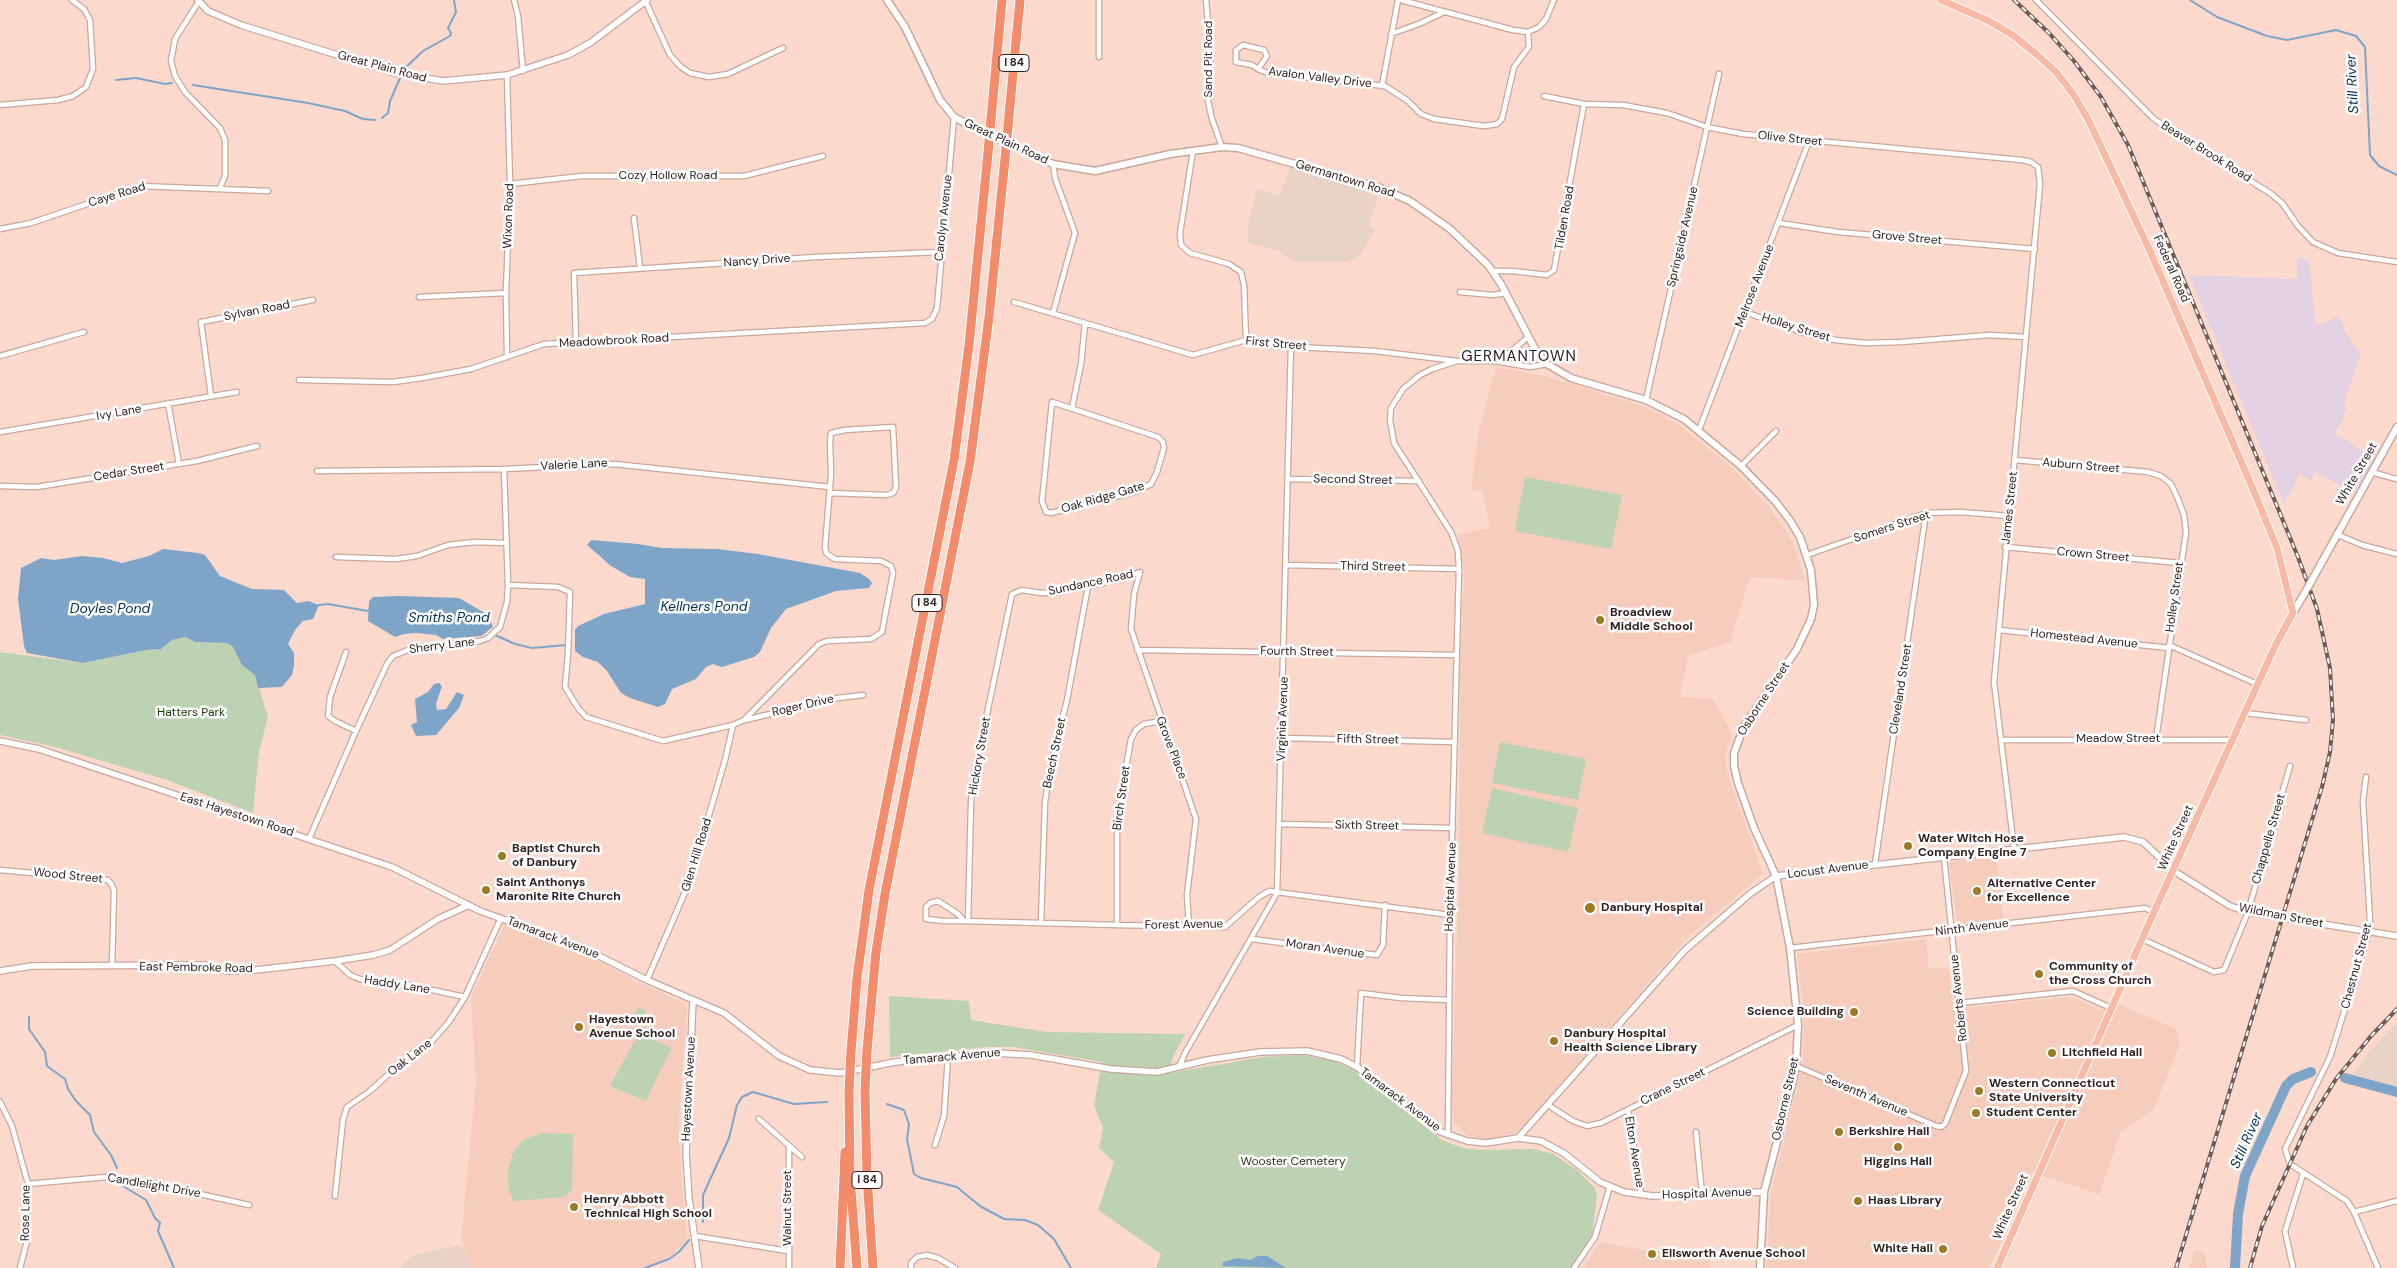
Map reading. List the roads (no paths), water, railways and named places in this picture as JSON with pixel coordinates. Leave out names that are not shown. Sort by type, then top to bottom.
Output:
[{"type":"highway","name":"I 84","points":[[857,1268],[851,1196],[849,1092],[857,978],[869,890],[954,460],[970,345],[1002,0]]},
{"type":"highway","name":"I 84","points":[[873,1268],[867,1176],[866,1091],[867,1050],[875,961],[885,894],[970,462],[989,317],[1020,0]]},
{"type":"highway","points":[[840,1268],[844,1167],[849,1110]]},
{"type":"highway","points":[[867,1176],[879,1268]]},
{"type":"main road","name":"Great Plain Road","points":[[886,0],[908,34],[936,93],[954,117],[1053,164],[1095,171],[1170,154],[1222,147]]},
{"type":"main road","name":"Federal Road","points":[[1941,0],[1989,21],[2029,48],[2056,72],[2073,94],[2088,119],[2144,237],[2256,494],[2277,548],[2293,613]]},
{"type":"main road","name":"Germantown Road","points":[[1222,147],[1258,152],[1398,196],[1430,214],[1450,229],[1492,271],[1506,293],[1535,350],[1547,364],[1565,375]]},
{"type":"main road","name":"Osborne Street","points":[[1565,375],[1646,400],[1667,409],[1700,430],[1741,466],[1784,513],[1800,537],[1807,555],[1814,586],[1814,605],[1805,634],[1744,726],[1734,753],[1738,783],[1754,828],[1776,876],[1790,948],[1798,1025],[1796,1066],[1764,1192],[1760,1268]]},
{"type":"main road","name":"White Street","points":[[1997,1268],[2111,1008],[2257,684],[2336,534],[2397,427]]},
{"type":"street","points":[[0,105],[58,100],[73,96],[86,87],[94,69],[90,20],[84,9],[72,0]]},
{"type":"street","points":[[514,0],[518,16],[523,71]]},
{"type":"street","points":[[646,0],[670,55],[681,67],[690,73],[709,77],[728,74],[783,48]]},
{"type":"street","name":"Great Plain Road","points":[[198,1],[208,11],[220,18],[411,78],[430,81],[456,81],[507,76],[580,49],[646,0]]},
{"type":"street","points":[[1099,0],[1099,57]]},
{"type":"street","name":"Sand Pit Road","points":[[1206,0],[1211,55],[1208,101],[1222,147]]},
{"type":"street","name":"Avalon Valley Drive","points":[[1258,68],[1267,56],[1264,50],[1243,45],[1236,50],[1236,62],[1268,73],[1382,86],[1408,101],[1421,114],[1434,120],[1484,126],[1497,124],[1502,119],[1512,73],[1528,47],[1528,32],[1512,30],[1400,0],[1391,34],[1382,86]]},
{"type":"street","points":[[1528,32],[1539,27],[1546,19],[1554,0]]},
{"type":"street","name":"Beaver Brook Road","points":[[2036,0],[2153,118],[2175,134],[2270,193],[2282,203],[2298,226],[2313,242],[2338,253],[2397,262]]},
{"type":"street","points":[[198,1],[175,39],[171,61],[175,76],[185,92],[220,128],[226,140],[225,176],[220,188]]},
{"type":"street","points":[[1391,34],[1444,12]]},
{"type":"street","name":"Springside Avenue","points":[[1646,400],[1719,74]]},
{"type":"street","name":"Wixon Road","points":[[507,76],[510,184],[506,294],[507,357]]},
{"type":"street","name":"Olive Street","points":[[1544,96],[1584,104],[1623,105],[1667,113],[1707,127],[1742,134],[2022,160],[2031,162],[2038,167]]},
{"type":"street","name":"Tilden Road","points":[[1492,271],[1514,271],[1547,275],[1554,270],[1584,104]]},
{"type":"street","name":"Carolyn Avenue","points":[[932,319],[937,308],[940,252],[954,117]]},
{"type":"street","name":"Melrose Avenue","points":[[1700,430],[1809,141]]},
{"type":"street","points":[[1193,151],[1180,233],[1181,245],[1187,252],[1229,264],[1241,272],[1244,285],[1246,340]]},
{"type":"street","name":"Cozy Hollow Road","points":[[510,184],[582,176],[744,176],[823,156]]},
{"type":"street","points":[[1053,164],[1055,178],[1075,233],[1053,313]]},
{"type":"street","name":"James Street","points":[[2014,848],[1994,682],[2035,249],[2040,184],[2038,167]]},
{"type":"street","name":"Caye Road","points":[[0,230],[31,223],[140,186],[268,191]]},
{"type":"street","points":[[634,218],[640,268]]},
{"type":"street","name":"Grove Street","points":[[1779,223],[1838,232],[2035,249]]},
{"type":"street","name":"Nancy Drive","points":[[576,342],[574,273],[940,252]]},
{"type":"street","points":[[1460,292],[1493,295],[1506,293]]},
{"type":"street","points":[[420,297],[506,294]]},
{"type":"street","name":"Sylvan Road","points":[[211,396],[201,322],[313,300]]},
{"type":"street","name":"First Street","points":[[1014,302],[1193,355],[1246,340],[1278,346],[1291,345],[1375,351],[1457,361],[1494,361],[1530,367],[1547,364]]},
{"type":"street","name":"Holley Street","points":[[1746,312],[1804,333],[1836,340],[1865,343],[1990,336],[2026,338]]},
{"type":"street","name":"Meadowbrook Road","points":[[299,380],[405,381],[471,369],[544,344],[919,324],[932,319]]},
{"type":"street","points":[[1072,408],[1081,364],[1085,323]]},
{"type":"street","points":[[0,356],[84,332]]},
{"type":"street","points":[[1494,361],[1506,355],[1528,336]]},
{"type":"street","name":"Virginia Avenue","points":[[1179,1067],[1185,1052],[1277,893],[1285,652],[1291,345]]},
{"type":"street","name":"Hospital Avenue","points":[[1457,361],[1432,368],[1403,389],[1391,408],[1390,420],[1394,443],[1451,532],[1458,550],[1450,915],[1448,1135],[1486,1143],[1518,1138],[1541,1142],[1558,1149],[1592,1177],[1610,1186],[1641,1195],[1764,1192]]},
{"type":"street","name":"Ivy Lane","points":[[0,432],[237,392]]},
{"type":"street","name":"Oak Ridge Gate","points":[[1052,402],[1072,408],[1158,437],[1163,442],[1164,448],[1157,472],[1150,484],[1137,491],[1051,513],[1046,512],[1042,501],[1049,410],[1052,402]]},
{"type":"street","points":[[168,403],[179,464]]},
{"type":"street","name":"Valerie Lane","points":[[317,471],[504,469],[614,464],[830,490],[886,496],[893,493],[896,488],[893,427],[845,430],[831,433],[830,490]]},
{"type":"street","points":[[1741,466],[1776,431]]},
{"type":"street","name":"Cedar Street","points":[[0,486],[37,487],[179,464],[257,446]]},
{"type":"street","name":"Auburn Street","points":[[2015,460],[2148,472]]},
{"type":"street","name":"Sherry Lane","points":[[309,839],[356,731],[387,664],[393,656],[412,648],[469,643],[488,638],[500,627],[505,614],[508,585],[504,469]]},
{"type":"street","name":"Holley Street","points":[[2148,472],[2161,476],[2171,484],[2184,515],[2186,532],[2156,739]]},
{"type":"street","points":[[2371,472],[2397,479]]},
{"type":"street","name":"Second Street","points":[[1288,479],[1418,481]]},
{"type":"street","points":[[508,585],[558,587],[570,592],[565,687],[586,717],[663,741],[733,725],[744,720],[819,644],[827,641],[871,640],[882,632],[893,573],[891,566],[881,561],[836,559],[827,554],[825,548],[830,490]]},
{"type":"street","name":"Somers Street","points":[[1807,555],[1926,513],[1961,512],[2009,516]]},
{"type":"street","name":"Cleveland Street","points":[[1875,864],[1926,513]]},
{"type":"street","points":[[2336,534],[2362,545],[2397,554]]},
{"type":"street","points":[[336,556],[396,559],[417,556],[448,545],[475,542],[506,543]]},
{"type":"street","name":"Crown Street","points":[[2006,547],[2180,563]]},
{"type":"street","name":"Third Street","points":[[1286,565],[1459,569]]},
{"type":"street","name":"Sundance Road","points":[[1012,594],[1022,590],[1060,592],[1140,572]]},
{"type":"street","name":"Grove Place","points":[[1140,572],[1134,594],[1130,629],[1196,820],[1187,895],[1189,926]]},
{"type":"street","name":"Beech Street","points":[[1041,923],[1045,802],[1051,764],[1067,700],[1088,586]]},
{"type":"street","name":"Hickory Street","points":[[966,922],[971,803],[974,776],[1012,594]]},
{"type":"street","name":"Homestead Avenue","points":[[1999,630],[2169,646],[2257,684]]},
{"type":"street","name":"Fourth Street","points":[[1136,650],[1457,655]]},
{"type":"street","points":[[346,652],[330,697],[328,716],[356,731]]},
{"type":"street","name":"Roger Drive","points":[[744,720],[838,698],[863,695]]},
{"type":"street","points":[[2245,713],[2306,720]]},
{"type":"street","name":"Birch Street","points":[[1116,925],[1117,818],[1131,739],[1136,730],[1144,724],[1161,721]]},
{"type":"street","name":"Glen Hill Road","points":[[647,980],[689,883],[725,760],[733,725]]},
{"type":"street","name":"Fifth Street","points":[[1282,738],[1455,742]]},
{"type":"street","name":"Meadow Street","points":[[2002,740],[2233,740]]},
{"type":"street","name":"East Hayestown Road","points":[[0,741],[38,749],[392,867],[469,905]]},
{"type":"street","name":"Chappelle Street","points":[[2142,939],[2179,957],[2219,972],[2224,970],[2248,912],[2290,766]]},
{"type":"street","name":"Chestnut Street","points":[[2303,1174],[2290,1164],[2285,1149],[2286,1143],[2330,1057],[2370,921],[2363,801],[2366,777]]},
{"type":"street","name":"Sixth Street","points":[[1280,824],[1453,828]]},
{"type":"street","name":"Locust Avenue","points":[[1518,1138],[1685,950],[1751,892],[1776,876],[2124,837],[2147,845],[2174,871]]},
{"type":"street","name":"Roberts Avenue","points":[[1936,1126],[1941,1127],[1945,1124],[1966,1071],[1944,857]]},
{"type":"street","name":"Wood Street","points":[[0,870],[108,880],[114,891],[112,966]]},
{"type":"street","name":"Wildman Street","points":[[2174,871],[2230,906],[2248,912],[2397,936]]},
{"type":"street","name":"Forest Avenue","points":[[966,922],[938,901],[930,902],[926,908],[926,919],[966,922],[1225,927],[1258,897],[1269,891],[1450,915]]},
{"type":"street","name":"Tamarack Avenue","points":[[469,905],[582,947],[647,980],[728,1015],[779,1056],[810,1070],[840,1073],[895,1062],[1009,1053],[1140,1072],[1157,1072],[1233,1056],[1287,1050],[1324,1054],[1357,1067],[1431,1126],[1448,1135]]},
{"type":"street","name":"East Pembroke Road","points":[[0,971],[32,966],[205,965],[228,971],[247,971],[335,961],[373,955],[390,950],[438,919],[469,905]]},
{"type":"street","name":"Moran Avenue","points":[[1251,940],[1377,955],[1383,945],[1385,905]]},
{"type":"street","name":"Ninth Avenue","points":[[1790,948],[2145,908],[2154,912]]},
{"type":"street","name":"Oak Lane","points":[[335,1196],[343,1120],[347,1107],[370,1091],[411,1054],[433,1040],[448,1023],[465,997],[501,918]]},
{"type":"street","name":"Haddy Lane","points":[[335,961],[350,975],[360,979],[409,985],[465,997]]},
{"type":"street","points":[[1960,1004],[2073,991],[2111,1008]]},
{"type":"street","points":[[1357,1067],[1361,993],[1401,998],[1449,1000]]},
{"type":"street","name":"Hayestown Avenue","points":[[693,1000],[685,1140],[689,1199],[699,1268]]},
{"type":"street","name":"Crane Street","points":[[1548,1105],[1573,1121],[1587,1126],[1601,1123],[1798,1025]]},
{"type":"street","points":[[935,1145],[944,1116],[948,1057]]},
{"type":"street","name":"Seventh Avenue","points":[[1796,1066],[1936,1126]]},
{"type":"street","name":"Rose Lane","points":[[0,1102],[12,1126],[28,1184],[27,1242],[20,1268]]},
{"type":"street","name":"Elton Avenue","points":[[1628,1110],[1641,1195]]},
{"type":"street","points":[[759,1119],[789,1148],[802,1157]]},
{"type":"street","points":[[1696,1132],[1702,1194]]},
{"type":"street","name":"Walnut Street","points":[[789,1148],[789,1268]]},
{"type":"street","points":[[2292,1268],[2285,1231],[2303,1174],[2337,1193],[2347,1201],[2354,1212],[2378,1268]]},
{"type":"street","name":"Candlelight Drive","points":[[28,1184],[106,1177],[155,1184],[249,1205]]},
{"type":"street","points":[[1574,1268],[1595,1237],[1610,1186]]},
{"type":"street","points":[[2354,1212],[2397,1201]]},
{"type":"street","points":[[695,1236],[788,1251]]},
{"type":"street","points":[[911,1268],[911,1263],[917,1257],[927,1255],[938,1258],[955,1268]]},
{"type":"water","name":"Kellners Pond","points":[[591,540],[662,548],[717,549],[758,554],[860,573],[872,583],[869,588],[836,591],[786,609],[771,628],[760,652],[754,657],[722,667],[713,664],[706,667],[696,679],[672,689],[665,704],[658,707],[621,693],[607,671],[598,662],[583,657],[575,651],[575,630],[578,626],[604,614],[645,604],[645,579],[630,577],[611,566],[587,545]]},
{"type":"water","name":"Doyles Pond","points":[[163,549],[205,555],[220,576],[252,589],[284,590],[297,603],[308,601],[319,605],[313,619],[303,621],[295,630],[288,644],[294,653],[294,666],[292,675],[282,687],[258,688],[255,675],[242,665],[233,647],[227,643],[195,642],[186,637],[172,640],[161,649],[146,650],[83,663],[27,653],[24,646],[18,599],[21,568],[41,558],[54,560],[82,556],[103,558],[122,563],[149,556]]},
{"type":"water","name":"Smiths Pond","points":[[373,597],[459,598],[483,612],[493,627],[481,636],[443,639],[436,635],[416,633],[395,637],[368,621],[369,601]]},
{"type":"water","points":[[439,683],[442,686],[436,704],[437,710],[446,709],[457,692],[464,695],[459,708],[436,735],[416,736],[411,725],[417,722],[415,699],[428,692],[434,684]]},
{"type":"water","points":[[1258,1256],[1267,1256],[1286,1268],[1222,1266],[1223,1262],[1238,1258],[1251,1260]]},
{"type":"waterway","points":[[404,69],[423,51],[450,36],[451,33],[448,28],[456,12],[454,0]]},
{"type":"waterway","name":"Still River","points":[[2190,0],[2217,17],[2267,36],[2287,40],[2336,30],[2356,36],[2365,47],[2370,155],[2379,166],[2397,175]]},
{"type":"waterway","points":[[116,80],[136,78],[165,84],[172,83]]},
{"type":"waterway","points":[[382,118],[388,113],[390,101],[400,78]]},
{"type":"waterway","points":[[193,85],[308,103],[345,111],[363,119],[375,120]]},
{"type":"waterway","points":[[319,605],[328,604],[368,611]]},
{"type":"waterway","points":[[495,635],[515,644],[532,648],[566,645]]},
{"type":"waterway","points":[[29,1017],[29,1029],[45,1052],[47,1066],[65,1079],[68,1089],[76,1101],[90,1115],[94,1132],[111,1155],[117,1168]]},
{"type":"waterway","name":"Still River","points":[[2235,1268],[2238,1214],[2245,1176],[2286,1086],[2293,1079],[2311,1072]]},
{"type":"waterway","name":"Still River","points":[[2345,1078],[2397,1092]]},
{"type":"waterway","points":[[703,1222],[703,1195],[729,1138],[737,1105],[742,1097],[753,1092],[794,1104],[827,1102]]},
{"type":"waterway","points":[[887,1104],[904,1110],[909,1124],[907,1139],[914,1174],[921,1178],[957,1187],[980,1206],[1004,1219],[1025,1220],[1038,1225],[1054,1239],[1071,1268]]},
{"type":"waterway","points":[[123,1186],[146,1200],[155,1218],[160,1223],[158,1231],[174,1268]]},
{"type":"waterway","points":[[645,1268],[669,1259],[679,1252],[689,1240]]},
{"type":"railway","points":[[2014,0],[2049,33],[2074,61],[2101,97],[2128,145],[2298,557],[2317,609],[2330,668],[2333,720],[2330,752],[2322,787],[2176,1268]]},
{"type":"railway","points":[[2250,1268],[2262,1226],[2307,1126],[2336,1079],[2371,1036],[2397,1009]]},
{"type":"place","name":"Broadview Middle School","points":[[1600,620]]},
{"type":"place","name":"Water Witch Hose Company Engine 7","points":[[1908,846]]},
{"type":"place","name":"Baptist Church of Danbury","points":[[502,856]]},
{"type":"place","name":"Saint Anthonys Maronite Rite Church","points":[[486,890]]},
{"type":"place","name":"Alternative Center for Excellence","points":[[1977,891]]},
{"type":"place","name":"Danbury Hospital","points":[[1590,908]]},
{"type":"place","name":"Community of the Cross Church","points":[[2039,974]]},
{"type":"place","name":"Science Building","points":[[1854,1012]]},
{"type":"place","name":"Hayestown Avenue School","points":[[579,1027]]},
{"type":"place","name":"Danbury Hospital Health Science Library","points":[[1554,1041]]},
{"type":"place","name":"Litchfield Hall","points":[[2052,1053]]},
{"type":"place","name":"Western Connecticut State University","points":[[1979,1091]]},
{"type":"place","name":"Student Center","points":[[1976,1113]]},
{"type":"place","name":"Berkshire Hall","points":[[1839,1132]]},
{"type":"place","name":"Higgins Hall","points":[[1898,1147]]},
{"type":"place","name":"Haas Library","points":[[1858,1201]]},
{"type":"place","name":"Henry Abbott Technical High School","points":[[574,1207]]},
{"type":"place","name":"White Hall","points":[[1943,1249]]},
{"type":"place","name":"Ellsworth Avenue School","points":[[1652,1254]]},
{"type":"district","name":"GERMANTOWN","points":[[1519,357]]},
{"type":"park label","name":"Hatters Park","points":[[191,713]]},
{"type":"park label","name":"Wooster Cemetery","points":[[1293,1162]]}]
